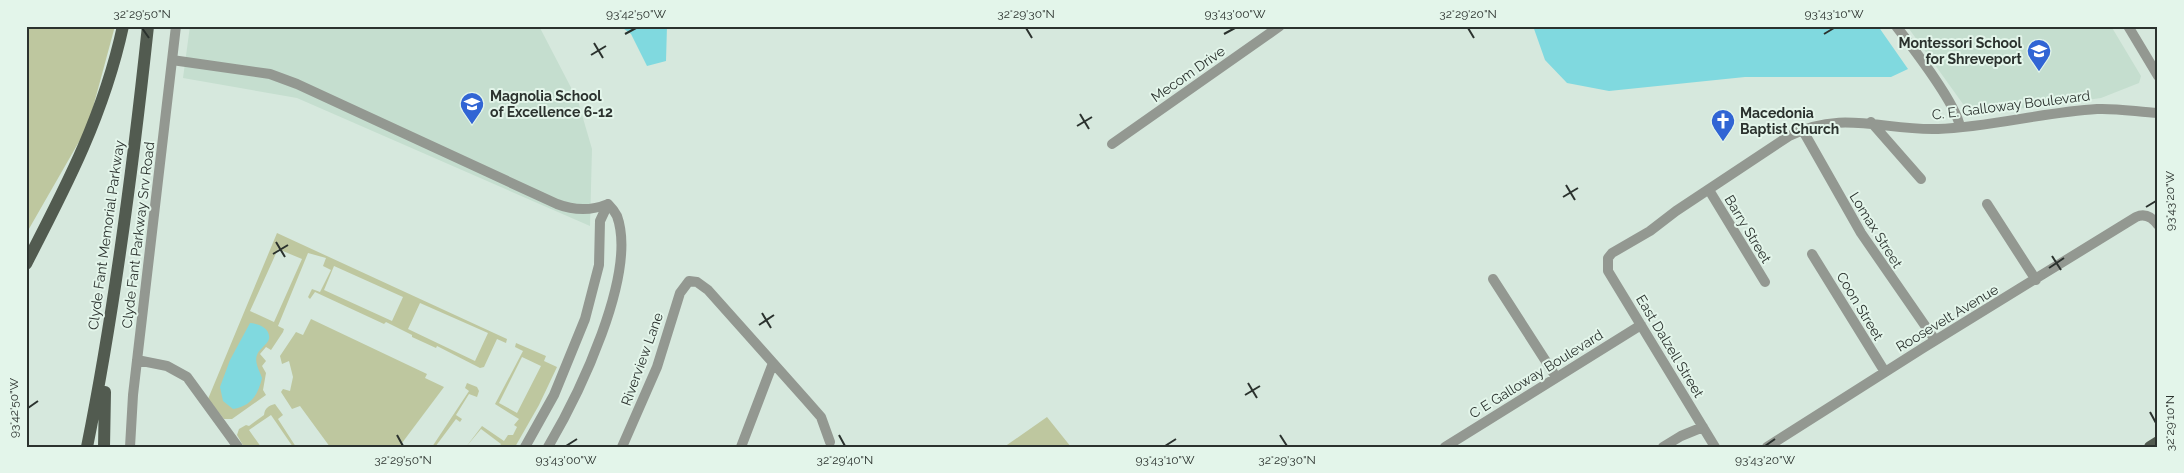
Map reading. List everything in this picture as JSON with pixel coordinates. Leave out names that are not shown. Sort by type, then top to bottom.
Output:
[{"type":"main road","points":[[26,264],[79,160],[105,94],[123,26]]},
{"type":"main road","name":"Clyde Fant Memorial Parkway","points":[[87,447],[108,329],[128,194],[148,26]]},
{"type":"main road","points":[[26,246],[79,160]]},
{"type":"main road","points":[[104,447],[103,411],[108,329]]},
{"type":"main road","points":[[2150,447],[2158,442]]},
{"type":"street","name":"Clyde Fant Parkway Srv Road","points":[[130,447],[176,26]]},
{"type":"street","name":"Mecom Drive","points":[[1112,144],[1280,26]]},
{"type":"street","points":[[1896,26],[1954,111],[1960,127]]},
{"type":"street","points":[[2128,26],[2158,76]]},
{"type":"street","points":[[172,60],[270,74],[298,84],[557,204],[580,209],[595,209],[608,204]]},
{"type":"street","name":"C. E. Galloway Boulevard","points":[[1608,258],[1802,129],[1822,123],[1871,122],[1916,128],[1960,127],[2093,110],[2158,113]]},
{"type":"street","points":[[1871,122],[1921,179]]},
{"type":"street","name":"Lomax Street","points":[[1802,129],[1860,234],[1935,340]]},
{"type":"street","name":"Barry Street","points":[[1709,190],[1765,282]]},
{"type":"street","points":[[525,447],[554,395],[582,328],[599,265],[600,221],[608,204]]},
{"type":"street","points":[[548,447],[583,380],[607,316],[616,283],[621,240],[617,215],[608,204]]},
{"type":"street","points":[[1988,204],[2036,280]]},
{"type":"street","name":"Roosevelt Avenue","points":[[1767,447],[1935,340],[2136,218],[2144,216],[2152,218],[2158,225]]},
{"type":"street","name":"Coon Street","points":[[1812,254],[1885,372]]},
{"type":"street","name":"East Dalzell Street","points":[[1608,258],[1608,271],[1715,447]]},
{"type":"street","points":[[1493,279],[1556,377]]},
{"type":"street","name":"Riverview Lane","points":[[622,447],[657,367],[680,293],[689,281],[697,282],[708,290],[773,363]]},
{"type":"street","name":"C E Galloway Boulevard","points":[[1445,447],[1641,325]]},
{"type":"street","points":[[138,360],[167,366],[187,377],[238,447]]},
{"type":"street","points":[[741,447],[773,363],[820,417],[830,442]]},
{"type":"street","points":[[1663,447],[1681,436],[1703,428]]},
{"type":"shaded area","name":"Magnolia School of Excellence 6-12","points":[[190,26],[539,26],[578,101],[592,149],[590,226],[297,98],[183,78]]},
{"type":"shaded area","name":"Montessori School for Shreveport","points":[[1907,26],[2111,26],[2141,76],[2139,83],[2101,98],[2028,108],[1968,111]]},
{"type":"green space","points":[[26,26],[115,26],[88,126],[26,234]]},
{"type":"green space","points":[[277,233],[507,339],[506,343],[497,339],[484,367],[480,368],[437,346],[436,348],[412,337],[412,335],[386,322],[384,324],[315,292],[310,299],[308,297],[312,289],[320,292],[331,270],[323,266],[326,258],[308,253],[278,326],[284,329],[283,332],[271,350],[266,347],[260,354],[266,361],[262,366],[266,373],[263,390],[266,395],[232,419],[224,419],[208,399]],"holes":[[[278,249],[302,259],[274,322],[250,311]],[[334,266],[403,297],[392,321],[324,290]],[[420,303],[488,333],[475,361],[408,329]]]},
{"type":"green space","points":[[311,319],[427,374],[425,378],[444,387],[399,447],[330,447],[300,406],[292,409],[281,392],[283,389],[290,391],[293,377],[289,361],[282,364],[280,356],[296,332],[303,335]]},
{"type":"green space","points":[[516,343],[546,356],[544,361],[557,367],[539,405],[515,447],[499,447],[501,444],[481,429],[466,447],[482,426],[504,441],[508,435],[513,435],[517,427],[514,425],[519,419],[495,404],[523,351],[515,347]],"holes":[[[522,357],[541,366],[517,413],[499,403]]]},
{"type":"green space","points":[[467,383],[477,387],[479,391],[477,397],[469,394],[456,415],[462,419],[460,422],[456,419],[435,447],[432,447],[469,391],[465,388]]},
{"type":"green space","points":[[275,404],[283,415],[278,419],[296,447],[293,447],[271,415],[249,430],[261,447],[244,447],[237,435],[239,429],[246,425],[249,426],[264,415],[267,408]]},
{"type":"green space","points":[[1047,417],[1071,447],[1004,447]]},
{"type":"water","points":[[620,26],[667,26],[666,61],[647,66],[631,34]]},
{"type":"water","points":[[1533,26],[1878,26],[1908,69],[1891,77],[1745,77],[1609,91],[1567,83],[1545,60]]},
{"type":"water","points":[[250,323],[263,327],[269,335],[268,341],[259,351],[256,358],[262,378],[253,399],[239,408],[233,409],[223,401],[220,387],[230,360]]},
{"type":"place","name":"Montessori School for Shreveport","points":[[2039,72]]},
{"type":"place","name":"Magnolia School of Excellence 6-12","points":[[472,125]]},
{"type":"place","name":"Macedonia Baptist Church","points":[[1723,142]]}]
